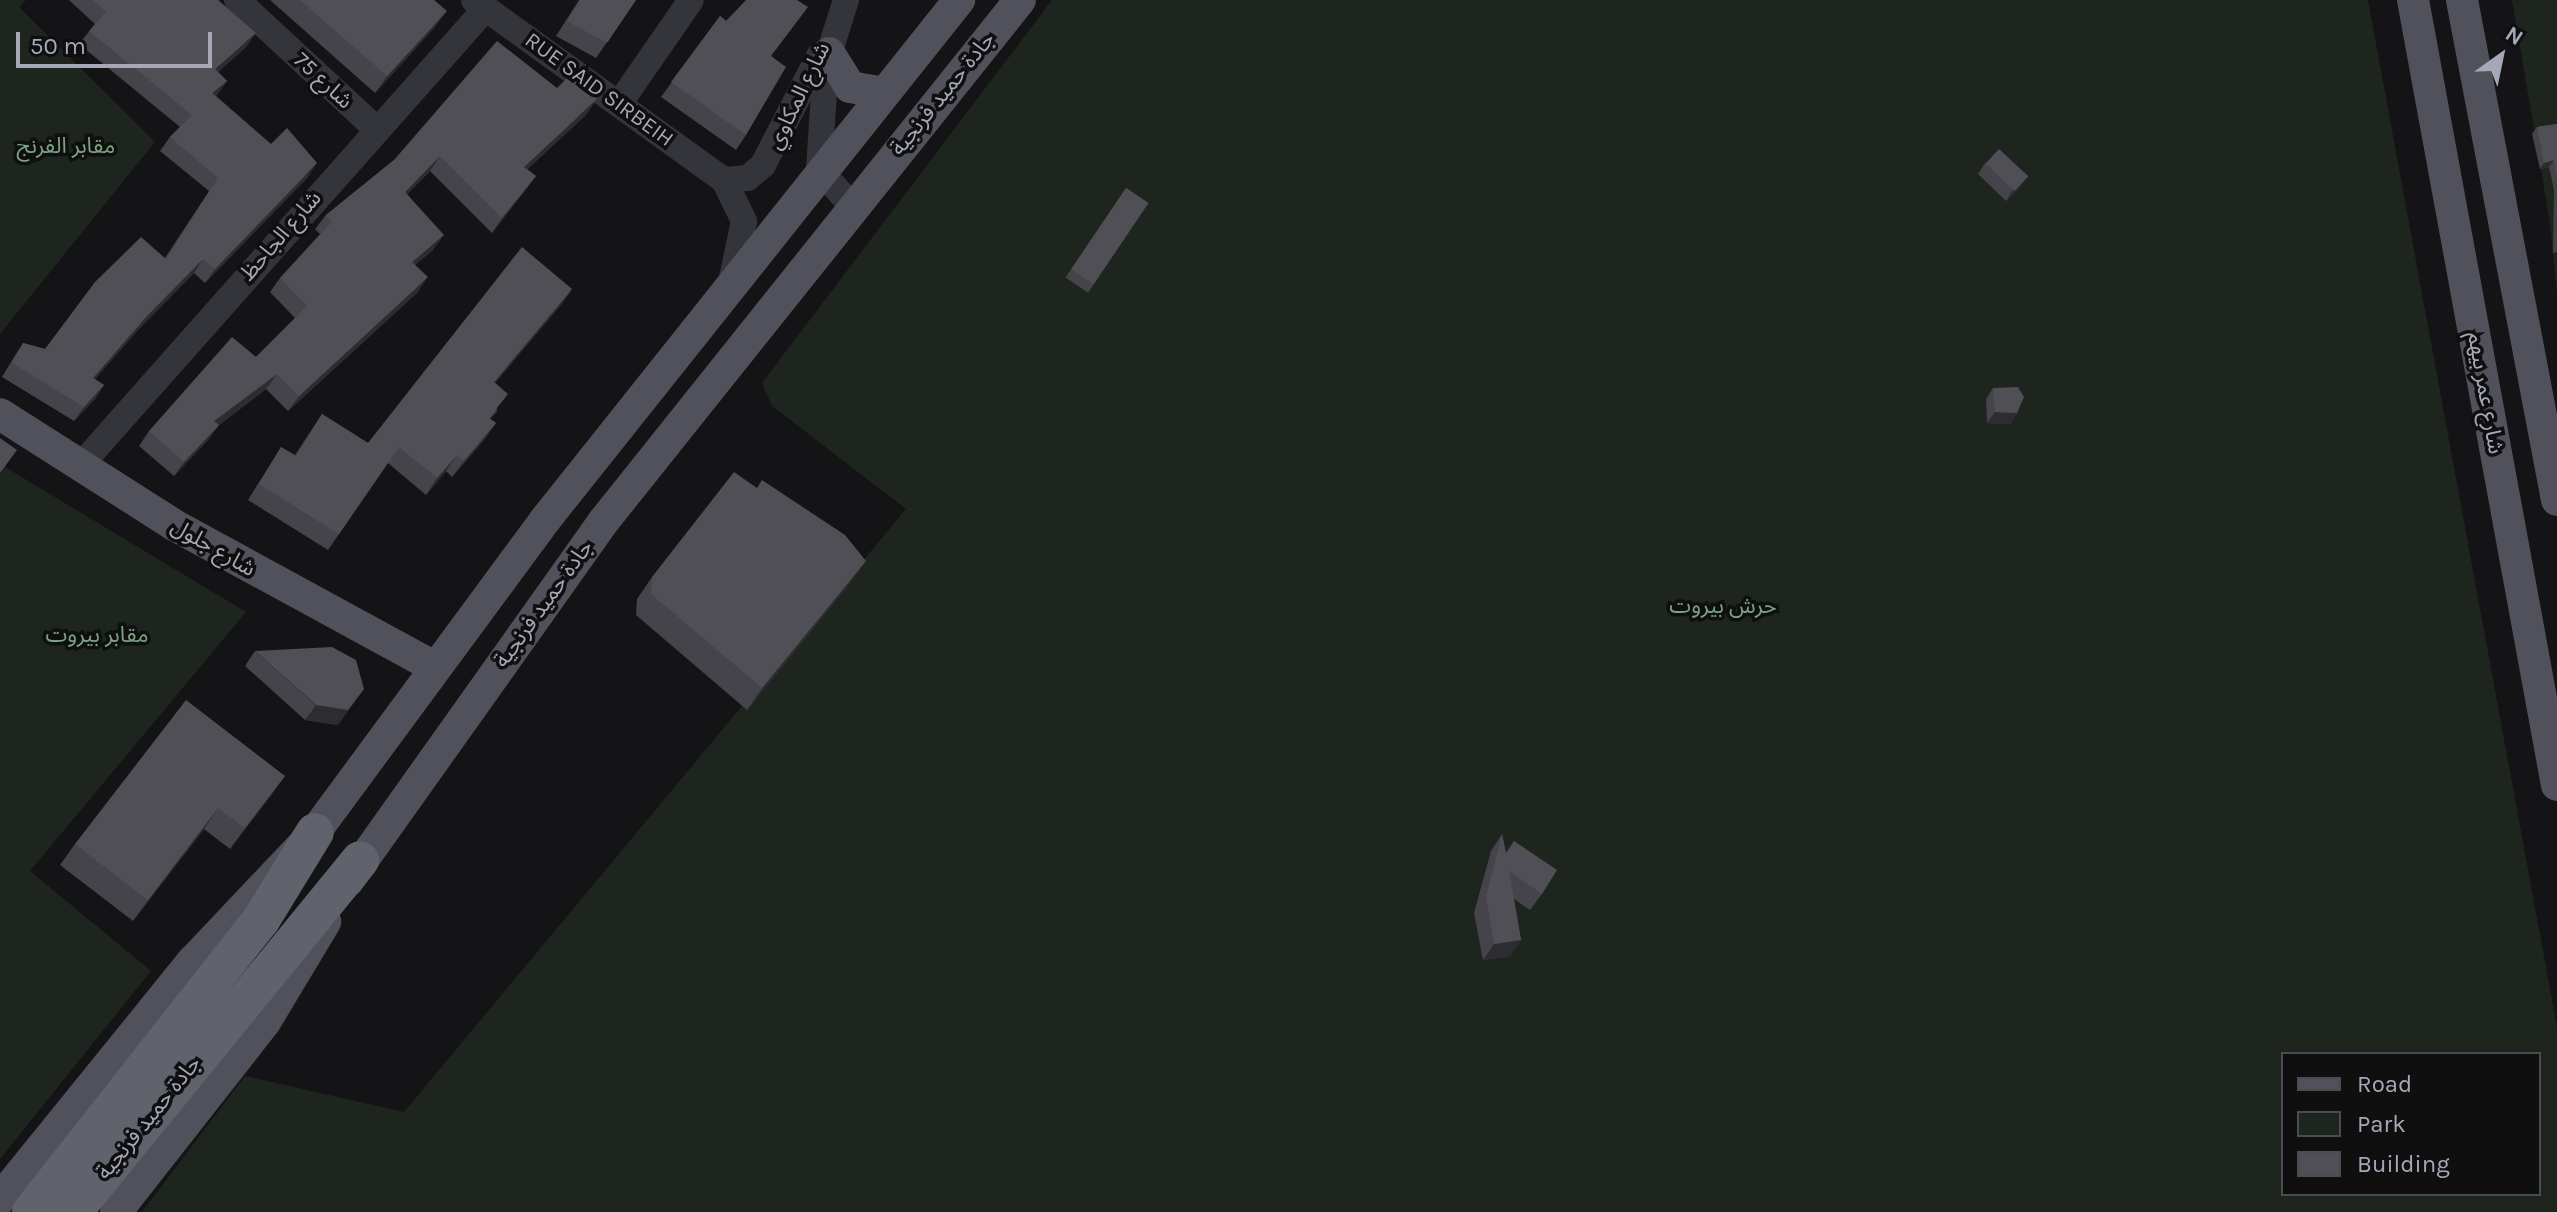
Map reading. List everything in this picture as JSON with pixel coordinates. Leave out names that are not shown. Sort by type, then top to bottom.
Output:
[{"type":"highway","name":"جادة حميد فرنجية","points":[[31,1212],[261,920],[315,832]]},
{"type":"highway","name":"جادة حميد فرنجية","points":[[73,1212],[360,860]]},
{"type":"main road","name":"جادة حميد فرنجية","points":[[315,832],[434,667],[731,281],[959,0]]},
{"type":"main road","name":"جادة حميد فرنجية","points":[[360,860],[603,522],[852,206],[1020,0]]},
{"type":"main road","name":"شارع عمر بيهم","points":[[2413,0],[2557,785]]},
{"type":"main road","points":[[2462,0],[2557,500]]},
{"type":"main road","points":[[829,53],[850,87],[884,93]]},
{"type":"main road","name":"شارع جلول","points":[[0,414],[283,589],[434,667]]},
{"type":"main road","points":[[0,1199],[193,961],[315,832]]},
{"type":"main road","points":[[116,1212],[265,1022],[360,860]]},
{"type":"street","name":"شارع 75","points":[[237,0],[375,128]]},
{"type":"street","points":[[619,104],[691,0]]},
{"type":"street","name":"شارع الجاحظ","points":[[80,466],[480,4]]},
{"type":"street","name":"RUE SAID SIRBEIH","points":[[480,4],[724,180]]},
{"type":"street","points":[[842,9],[829,53],[819,169],[852,206]]},
{"type":"street","name":"شارع المكاوي","points":[[724,180],[748,178],[763,165],[842,9]]},
{"type":"street","points":[[724,180],[741,209],[745,235],[731,281]]},
{"type":"green space","name":"مقابر الفرنج","points":[[0,0],[26,0],[19,7],[155,142],[0,334]]},
{"type":"green space","name":"حرش بيروت","points":[[1052,0],[2368,0],[2557,1027],[2557,1212],[142,1212],[245,1076],[404,1112],[906,509],[772,406],[762,383]]},
{"type":"green space","points":[[2512,0],[2557,0],[2557,294],[2550,223]]},
{"type":"green space","name":"مقابر بيروت","points":[[0,464],[246,612],[30,871],[151,971],[0,1159]]},
{"type":"building","points":[[93,0],[218,0],[256,33],[215,69],[227,81],[212,93],[271,144],[287,128],[317,163],[215,269],[203,259],[146,317],[93,378],[104,385],[84,407],[12,363],[23,343],[45,349],[95,282],[141,237],[166,259],[218,178],[170,137],[192,115],[89,31],[106,12]]},
{"type":"building","points":[[300,0],[434,0],[447,11],[387,76]]},
{"type":"building","points":[[580,0],[636,0],[607,43],[567,21]]},
{"type":"building","points":[[746,0],[797,0],[808,7],[771,56],[786,67],[746,135],[671,82],[720,16],[726,21]]},
{"type":"building","points":[[497,41],[557,88],[569,76],[597,99],[524,167],[536,176],[502,218],[440,156],[405,192],[444,235],[412,262],[428,277],[299,396],[277,374],[214,421],[219,425],[184,462],[149,431],[232,337],[256,357],[307,306],[280,278],[332,222],[326,215],[394,160]]},
{"type":"building","points":[[2557,124],[2557,177],[2554,160],[2544,163],[2537,127]]},
{"type":"building","points":[[1999,149],[2028,176],[2015,191],[1985,164]]},
{"type":"building","points":[[1126,188],[1148,203],[1094,284],[1071,269]]},
{"type":"building","points":[[522,247],[572,289],[494,382],[508,394],[489,418],[496,423],[464,461],[457,455],[437,478],[399,447],[339,534],[259,484],[281,447],[296,456],[322,414],[368,443]]},
{"type":"building","points":[[2018,387],[2024,397],[2017,413],[1995,412],[1993,388]]},
{"type":"building","points":[[0,438],[17,450],[0,473]]},
{"type":"building","points":[[734,472],[757,488],[762,480],[845,535],[866,561],[762,688],[651,594],[652,577]]},
{"type":"building","points":[[332,647],[356,660],[364,689],[348,710],[316,705],[255,651]]},
{"type":"building","points":[[186,700],[285,776],[245,828],[218,808],[148,900],[75,844]]},
{"type":"building","points":[[1502,834],[1506,853],[1514,841],[1557,870],[1542,894],[1509,871],[1521,940],[1494,944],[1486,896]]}]
